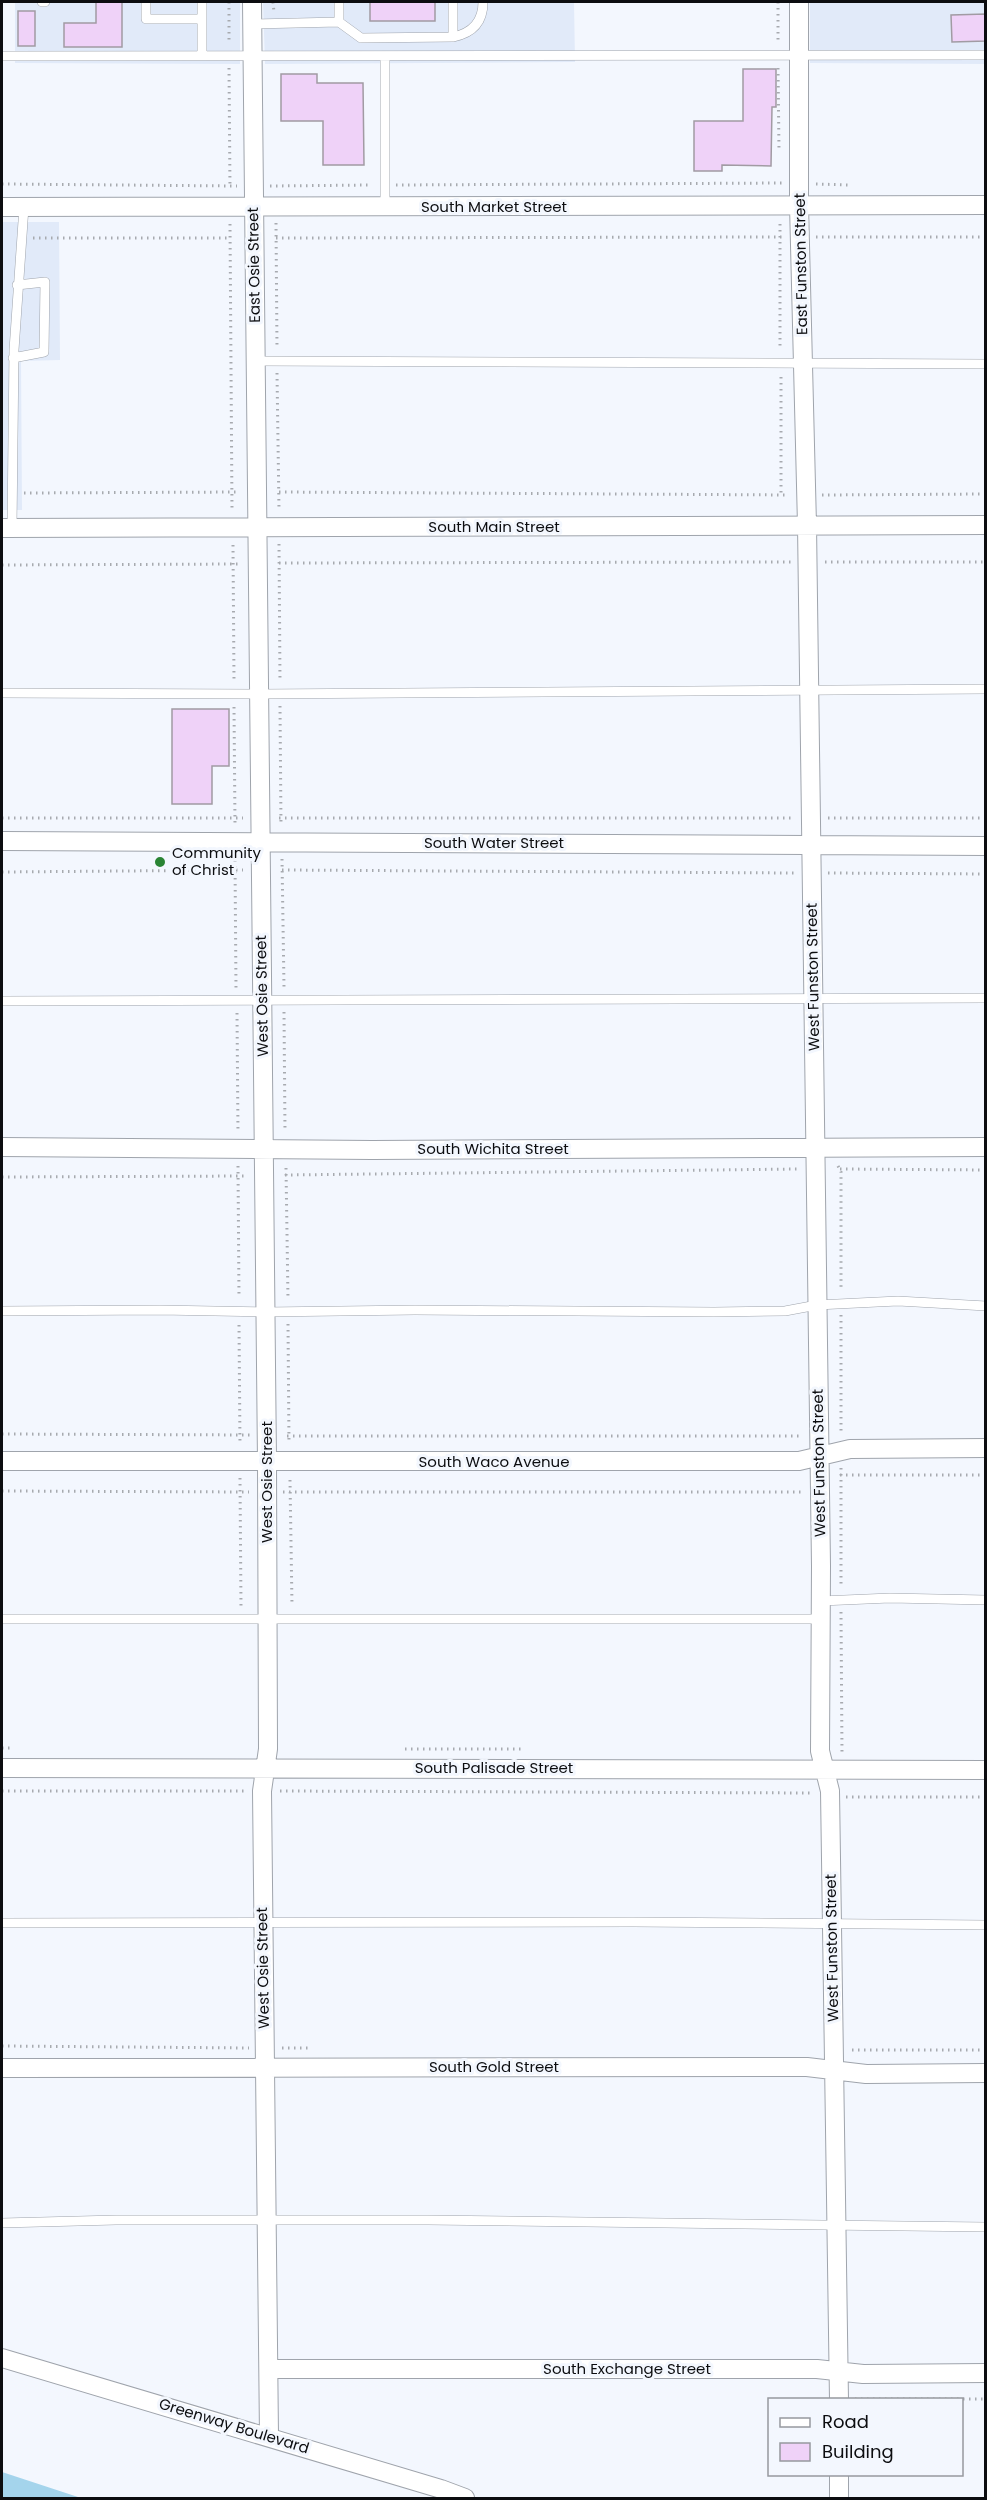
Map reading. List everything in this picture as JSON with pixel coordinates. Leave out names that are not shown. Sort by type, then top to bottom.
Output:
[{"type":"street","name":"East Osie Street","points":[[252,2],[257,528]]},
{"type":"street","name":"East Funston Street","points":[[799,2],[799,205],[807,525]]},
{"type":"street","name":"South Market Street","points":[[2,207],[986,205]]},
{"type":"street","name":"West Funston Street","points":[[807,525],[821,1610],[820,1751],[830,1795],[839,2398]]},
{"type":"street","name":"South Main Street","points":[[7,528],[986,525]]},
{"type":"street","name":"West Osie Street","points":[[257,528],[267,1435],[268,1749],[262,1791],[269,2436]]},
{"type":"street","name":"South Water Street","points":[[2,841],[986,846]]},
{"type":"street","name":"South Wichita Street","points":[[2,1147],[286,1149],[986,1147]]},
{"type":"street","name":"South Waco Avenue","points":[[2,1461],[799,1461],[850,1449],[986,1448]]},
{"type":"street","name":"South Palisade Street","points":[[2,1768],[986,1770]]},
{"type":"street","name":"South Gold Street","points":[[2,2068],[807,2067],[866,2073],[986,2073]]},
{"type":"street","name":"Greenway Boulevard","points":[[2,2358],[269,2436],[441,2489],[465,2499]]},
{"type":"street","name":"South Exchange Street","points":[[268,2369],[817,2369],[863,2374],[986,2373]]},
{"type":"street","points":[[839,2476],[839,2499]]},
{"type":"lane","points":[[146,2],[146,20],[202,20]]},
{"type":"lane","points":[[202,2],[202,56]]},
{"type":"lane","points":[[339,2],[339,22]]},
{"type":"lane","points":[[252,24],[339,22],[361,38],[453,37],[477,26],[483,13],[483,2]]},
{"type":"lane","points":[[453,3],[453,37]]},
{"type":"lane","points":[[2,56],[986,55]]},
{"type":"lane","points":[[385,56],[386,207]]},
{"type":"lane","points":[[7,528],[12,493],[17,285],[24,207]]},
{"type":"lane","points":[[14,358],[44,352],[45,282],[17,285]]},
{"type":"lane","points":[[255,361],[986,364]]},
{"type":"lane","points":[[2,693],[280,694],[986,688]]},
{"type":"lane","points":[[2,1001],[986,998]]},
{"type":"lane","points":[[2,1311],[785,1311],[817,1305],[898,1301],[986,1306]]},
{"type":"lane","points":[[2,1619],[267,1618],[286,1620],[821,1610],[890,1598],[986,1600]]},
{"type":"lane","points":[[2,1923],[986,1925]]},
{"type":"lane","points":[[2,2223],[116,2220],[428,2220],[837,2227],[986,2227]]},
{"type":"path","points":[[229,2],[242,1609]]},
{"type":"path","points":[[778,2],[779,159]]},
{"type":"path","points":[[779,183],[782,495]]},
{"type":"path","points":[[2,184],[276,186],[799,183],[859,186]]},
{"type":"path","points":[[276,186],[281,818],[292,1606],[286,1620]]},
{"type":"path","points":[[22,238],[986,237]]},
{"type":"path","points":[[12,493],[986,494]]},
{"type":"path","points":[[2,565],[986,562]]},
{"type":"path","points":[[2,818],[986,818]]},
{"type":"path","points":[[2,872],[282,870],[986,874]]},
{"type":"path","points":[[2,1177],[816,1169],[986,1170]]},
{"type":"path","points":[[2,1434],[798,1436]]},
{"type":"path","points":[[2,1491],[804,1492],[842,1475],[986,1475]]},
{"type":"path","points":[[2,1791],[816,1793],[850,1798],[986,1797]]},
{"type":"path","points":[[963,2399],[986,2399]]},
{"type":"shaded area","points":[[15,2],[240,2],[240,64],[15,63]]},
{"type":"shaded area","points":[[263,2],[574,2],[575,62],[265,64]]},
{"type":"shaded area","points":[[810,2],[985,2],[985,64],[810,63]]},
{"type":"shaded area","points":[[2,222],[59,222],[60,360],[21,361],[22,510],[2,510]]},
{"type":"water","points":[[2,2472],[81,2498],[2,2498]]},
{"type":"building","points":[[96,2],[122,2],[122,47],[64,47],[64,23],[96,23]]},
{"type":"building","points":[[370,2],[435,2],[435,21],[370,21]]},
{"type":"building","points":[[18,11],[35,11],[35,46],[18,46]]},
{"type":"building","points":[[986,14],[986,41],[952,42],[951,15]]},
{"type":"building","points":[[743,69],[776,69],[776,107],[772,107],[771,166],[722,165],[722,171],[694,171],[694,121],[743,121]]},
{"type":"building","points":[[281,74],[317,74],[317,83],[363,83],[364,165],[323,165],[323,121],[281,121]]},
{"type":"building","points":[[172,709],[229,709],[229,766],[212,766],[212,804],[172,804]]},
{"type":"place","name":"Community of Christ","points":[[160,862]]}]
